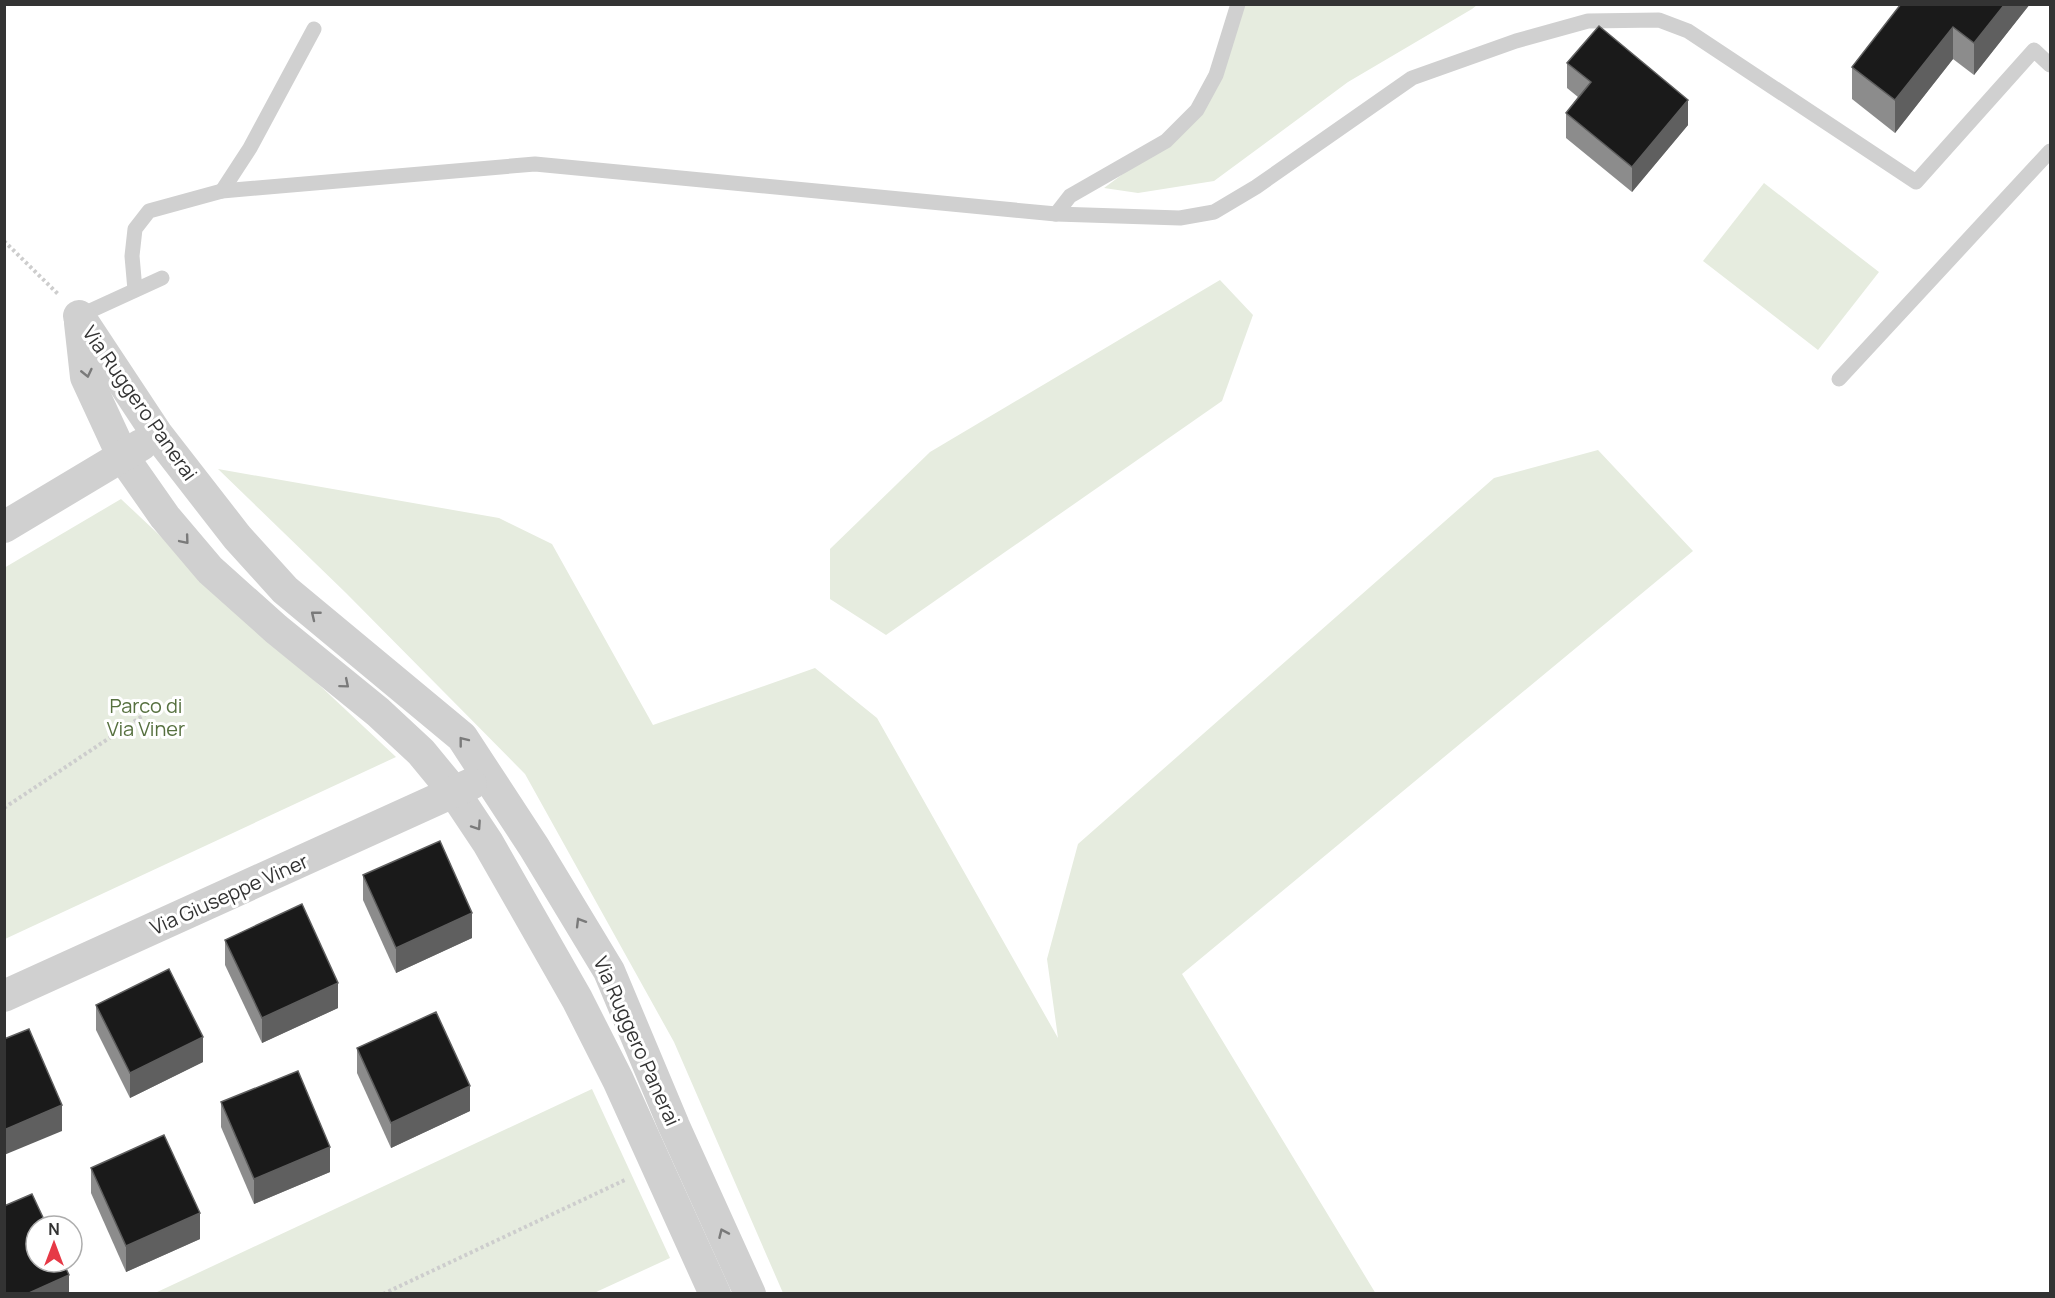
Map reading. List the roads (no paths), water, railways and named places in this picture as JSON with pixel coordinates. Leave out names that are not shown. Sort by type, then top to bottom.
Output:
[{"type":"street","name":"Via Ruggero Panerai","points":[[79,316],[157,434],[237,537],[285,590],[462,737],[534,847],[609,971],[674,1126],[733,1292]]},
{"type":"street","name":"Via Ruggero Panerai","points":[[79,316],[86,377],[123,457],[165,517],[210,570],[276,629],[378,712],[421,752],[454,792],[489,843],[577,999],[618,1080],[656,1165],[733,1292]]},
{"type":"street","points":[[4,527],[123,457],[157,434]]},
{"type":"street","points":[[454,792],[487,777]]},
{"type":"street","name":"Via Giuseppe Viner","points":[[4,996],[454,792]]},
{"type":"lane","points":[[1056,214],[1070,196],[1166,141],[1197,110],[1216,75],[1238,4]]},
{"type":"lane","points":[[135,290],[132,256],[135,229],[150,211],[222,191],[535,164],[1056,214],[1180,218],[1214,212],[1256,187],[1412,78],[1516,41],[1588,21],[1659,20],[1688,31],[1916,182],[2034,50],[2050,65]]},
{"type":"lane","points":[[222,191],[250,148],[314,29]]},
{"type":"lane","points":[[1839,379],[2050,152]]},
{"type":"lane","points":[[79,316],[162,278]]},
{"type":"park label","name":"Parco di Via Viner","points":[[146,716]]}]
